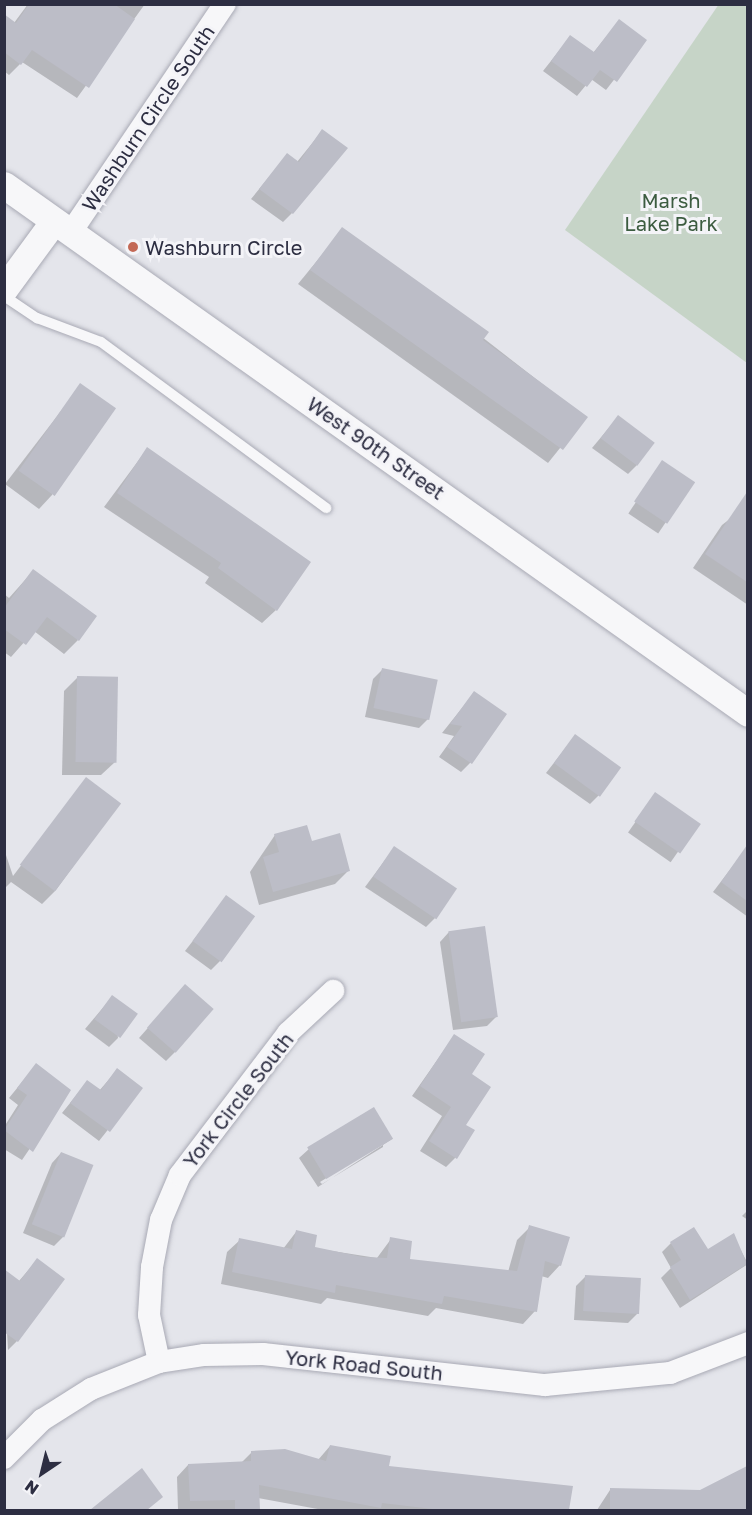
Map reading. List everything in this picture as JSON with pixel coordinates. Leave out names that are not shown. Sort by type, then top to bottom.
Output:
[{"type":"street","name":"Washburn Circle South","points":[[62,226],[225,4]]},
{"type":"street","name":"West 90th Street","points":[[4,185],[747,713]]},
{"type":"street","points":[[4,289],[62,226]]},
{"type":"street","name":"York Circle South","points":[[159,1362],[149,1315],[152,1267],[161,1220],[180,1175],[288,1033],[333,991]]},
{"type":"street","name":"York Road South","points":[[4,1458],[42,1420],[92,1389],[159,1362],[263,1354],[545,1385],[607,1383],[670,1373],[747,1343]]},
{"type":"lane","points":[[4,296],[37,318],[101,342],[326,508]]},
{"type":"green space","name":"Marsh Lake Park","points":[[719,4],[747,5],[747,363],[565,230]]},
{"type":"building","points":[[29,4],[114,4],[135,19],[89,88],[32,50],[21,65],[4,52],[4,14],[16,23]]},
{"type":"building","points":[[619,19],[647,40],[617,82],[600,70],[587,87],[551,61],[570,35],[594,52]]},
{"type":"building","points":[[322,129],[348,148],[293,214],[259,189],[287,153],[299,162]]},
{"type":"building","points":[[342,227],[489,332],[483,340],[588,417],[563,450],[310,270]]},
{"type":"building","points":[[80,383],[116,408],[55,496],[19,471]]},
{"type":"building","points":[[618,415],[655,443],[637,466],[601,438]]},
{"type":"building","points":[[147,447],[311,562],[277,611],[218,568],[221,563],[117,493]]},
{"type":"building","points":[[662,460],[695,482],[667,524],[634,501]]},
{"type":"building","points":[[747,492],[747,582],[705,554]]},
{"type":"building","points":[[33,569],[97,616],[79,641],[47,617],[26,645],[4,629],[4,608]]},
{"type":"building","points":[[382,668],[438,680],[429,720],[373,708]]},
{"type":"building","points":[[77,676],[118,677],[116,763],[75,762]]},
{"type":"building","points":[[474,691],[507,714],[472,764],[447,747],[462,726],[450,724]]},
{"type":"building","points":[[575,734],[621,768],[600,797],[554,763]]},
{"type":"building","points":[[86,777],[121,803],[55,891],[20,865]]},
{"type":"building","points":[[655,792],[701,824],[680,854],[634,821]]},
{"type":"building","points":[[307,825],[312,841],[340,833],[350,871],[273,892],[263,857],[279,852],[274,834]]},
{"type":"building","points":[[747,845],[747,901],[721,882]]},
{"type":"building","points":[[394,846],[457,888],[436,919],[373,877]]},
{"type":"building","points":[[226,895],[255,916],[222,962],[192,941]]},
{"type":"building","points":[[485,926],[498,1017],[461,1022],[448,931]]},
{"type":"building","points":[[185,984],[214,1009],[176,1053],[147,1028]]},
{"type":"building","points":[[112,995],[138,1014],[120,1038],[94,1019]]},
{"type":"building","points":[[454,1034],[485,1054],[472,1074],[491,1087],[466,1125],[475,1130],[457,1159],[429,1141],[451,1107],[420,1086]]},
{"type":"building","points":[[36,1063],[71,1090],[33,1152],[4,1130],[27,1095],[17,1088]]},
{"type":"building","points":[[117,1068],[143,1088],[110,1132],[70,1103],[87,1080],[101,1090]]},
{"type":"building","points":[[374,1107],[393,1139],[326,1179],[307,1147]]},
{"type":"building","points":[[61,1152],[93,1165],[64,1237],[32,1224]]},
{"type":"building","points":[[529,1225],[570,1237],[561,1266],[545,1261],[537,1312],[444,1296],[442,1304],[336,1285],[335,1293],[232,1272],[239,1238],[292,1249],[296,1230],[317,1235],[315,1247],[363,1257],[387,1258],[390,1237],[412,1241],[410,1259],[517,1271]]},
{"type":"building","points":[[694,1227],[708,1249],[734,1233],[747,1264],[690,1300],[670,1267],[681,1260],[670,1242]]},
{"type":"building","points":[[37,1258],[65,1279],[18,1342],[4,1332],[4,1269],[20,1281]]},
{"type":"building","points":[[585,1275],[641,1278],[639,1314],[583,1311]]},
{"type":"building","points":[[330,1445],[391,1456],[389,1466],[573,1486],[569,1510],[441,1510],[382,1503],[381,1508],[259,1485],[260,1510],[235,1510],[235,1500],[190,1501],[188,1464],[251,1461],[251,1451],[285,1449],[326,1461]]},
{"type":"building","points":[[747,1466],[747,1510],[610,1510],[610,1488],[700,1490]]},
{"type":"building","points":[[142,1468],[163,1497],[147,1510],[90,1510]]},
{"type":"place","name":"Washburn Circle","points":[[133,247]]}]
